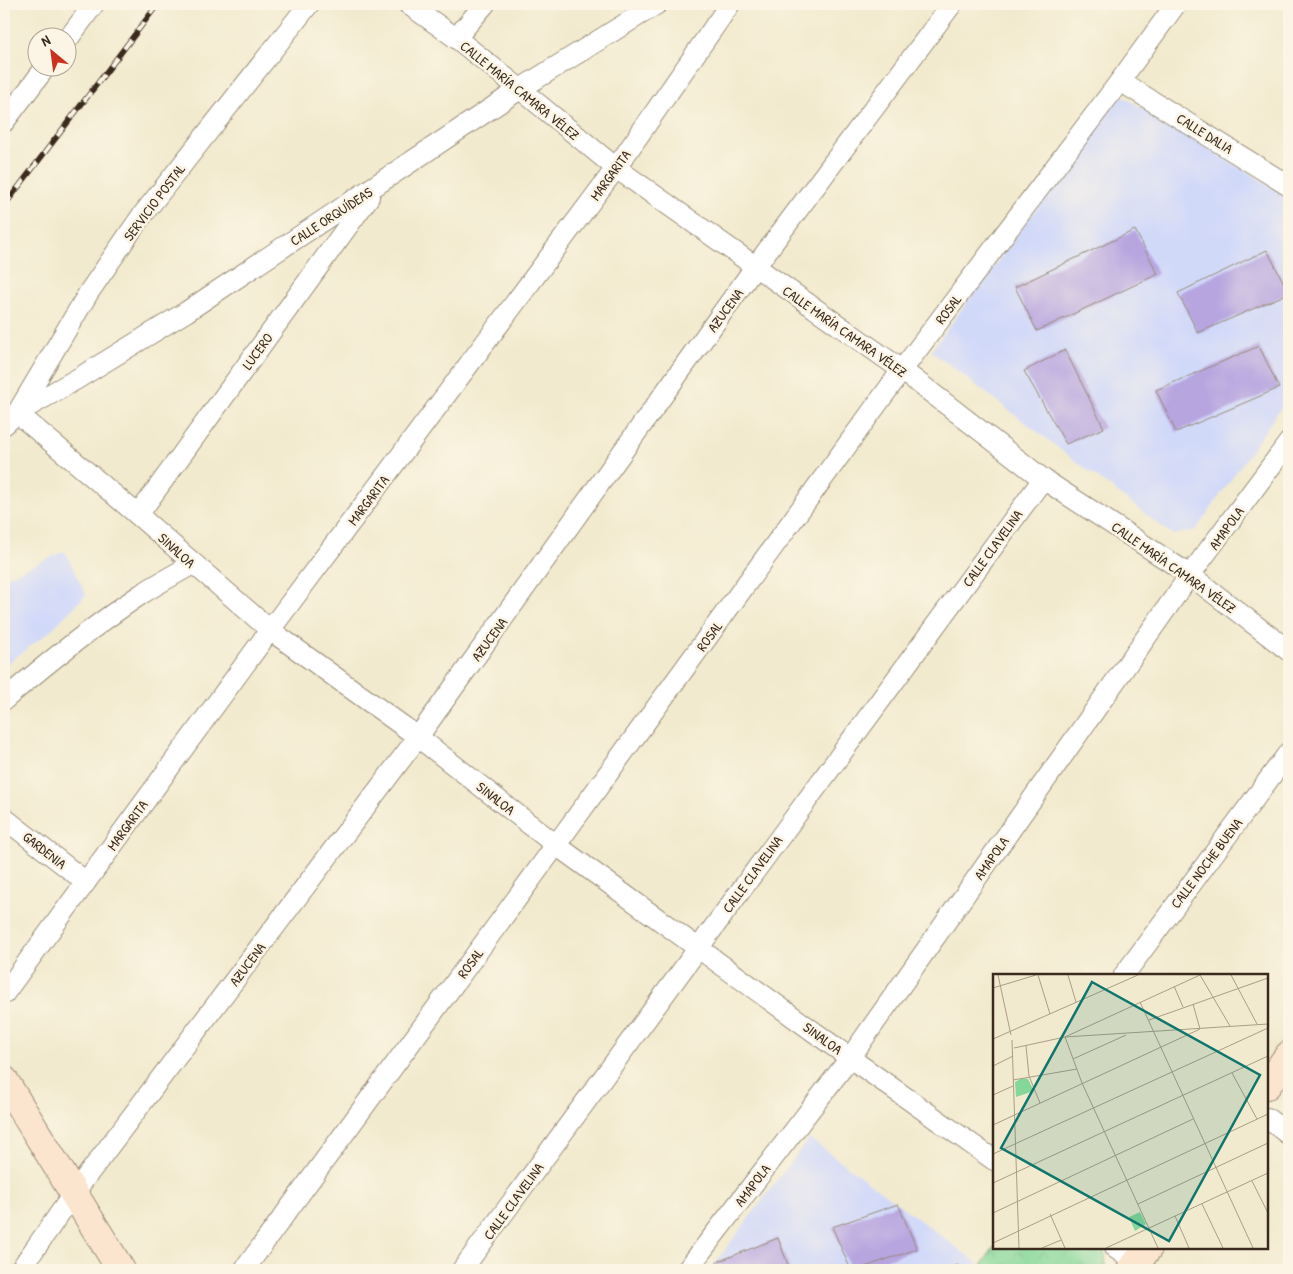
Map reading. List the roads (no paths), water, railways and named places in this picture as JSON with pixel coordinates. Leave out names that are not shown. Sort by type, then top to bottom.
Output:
[{"type":"street","points":[[76,28],[94,4]]},
{"type":"street","name":"SERVICIO POSTAL","points":[[10,419],[89,292],[140,218],[309,4]]},
{"type":"street","name":"CALLE MARÍA CAMARA VÉLEZ","points":[[408,4],[456,38],[616,168],[902,370],[1043,479],[1190,576],[1289,651]]},
{"type":"street","points":[[456,38],[484,4]]},
{"type":"street","name":"CALLE ORQUÍDEAS","points":[[10,419],[186,312],[520,89],[657,4]]},
{"type":"street","name":"MARGARITA","points":[[4,994],[270,630],[616,168],[730,4]]},
{"type":"street","name":"AZUCENA","points":[[20,1270],[74,1193],[418,737],[755,267],[952,4]]},
{"type":"street","name":"ROSAL","points":[[244,1270],[902,370],[1176,4]]},
{"type":"street","points":[[4,122],[37,78]]},
{"type":"street","name":"CALLE DALIA","points":[[1120,81],[1289,186]]},
{"type":"street","name":"LUCERO","points":[[138,515],[376,186]]},
{"type":"street","name":"SINALOA","points":[[10,419],[138,515],[270,630],[418,737],[556,845],[850,1058],[993,1155]]},
{"type":"street","name":"AMAPOLA","points":[[687,1270],[850,1058],[1190,576],[1289,442]]},
{"type":"street","name":"CALLE CLAVELINA","points":[[462,1270],[1043,479]]},
{"type":"street","points":[[4,700],[57,655],[100,622],[141,594],[193,564]]},
{"type":"street","name":"CALLE NOCHE BUENA","points":[[1125,974],[1289,752]]},
{"type":"street","name":"GARDENIA","points":[[4,818],[86,882]]},
{"type":"street","points":[[1268,1084],[1289,1055]]},
{"type":"street","points":[[4,1080],[121,1270]]},
{"type":"street","points":[[1268,1119],[1289,1135]]},
{"type":"railway","points":[[4,206],[158,4]]}]
